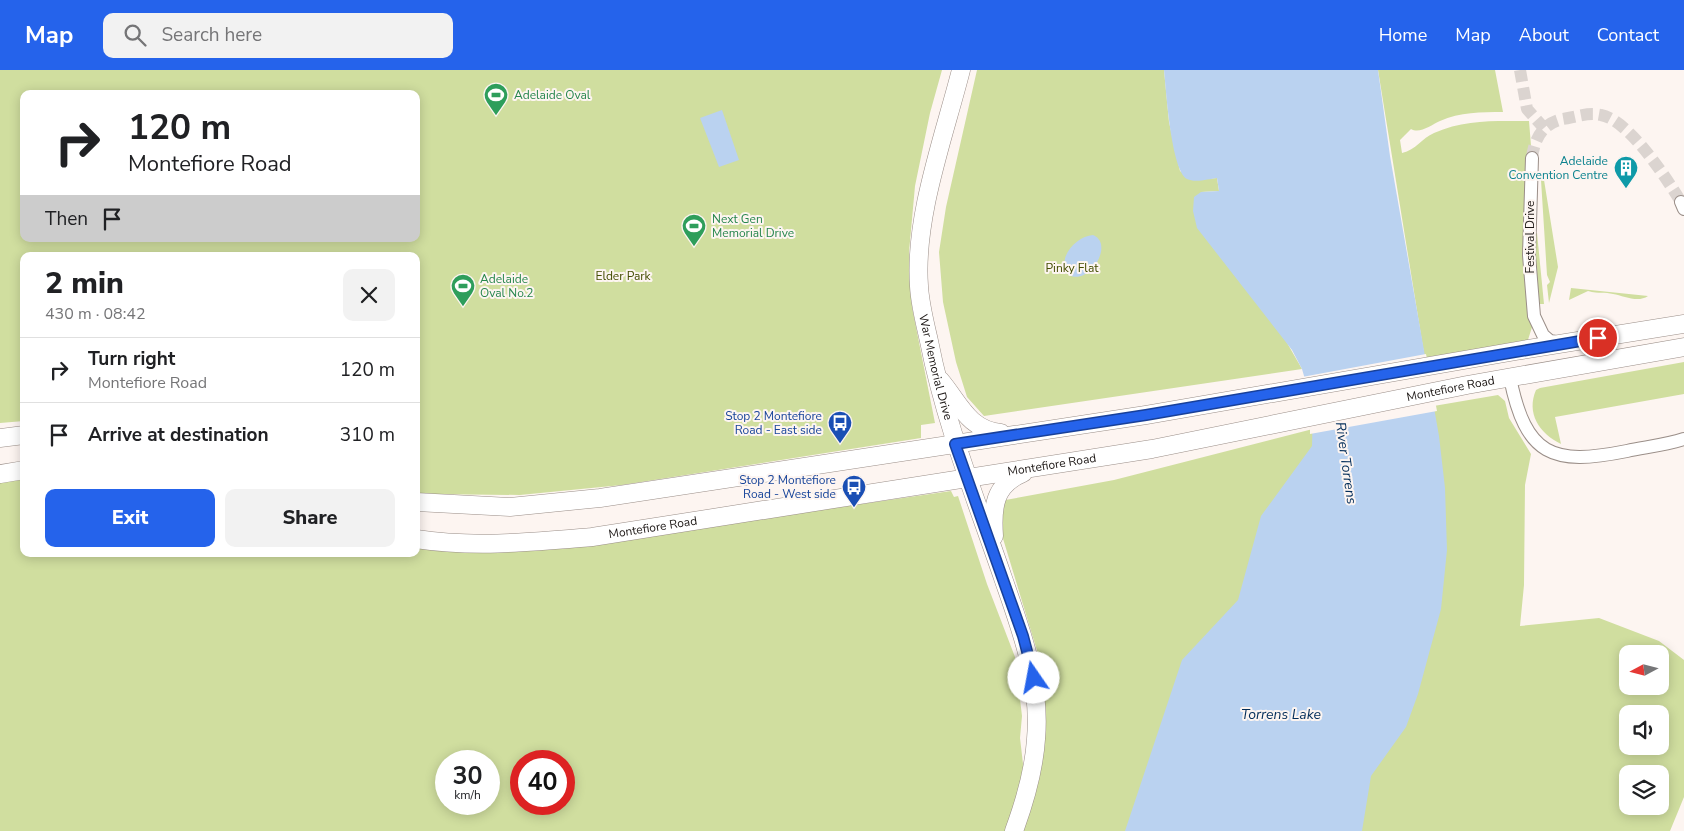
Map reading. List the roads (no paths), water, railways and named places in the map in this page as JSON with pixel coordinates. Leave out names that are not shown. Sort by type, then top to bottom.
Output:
[{"type":"main road","name":"War Memorial Drive","points":[[961,70],[921,227],[919,288],[935,374],[955,444],[995,554],[1029,656],[1036,700],[1037,738],[1032,772],[1014,831]]},
{"type":"main road","name":"Montefiore Road","points":[[420,502],[510,507],[580,501],[1146,415],[1462,360],[1684,324]]},
{"type":"main road","name":"Montefiore Road","points":[[420,539],[462,543],[540,542],[601,536],[1152,449],[1466,385],[1684,347]]},
{"type":"main road","points":[[935,374],[953,396],[963,413],[980,429],[992,432],[1022,434]]},
{"type":"main road","points":[[0,438],[20,435]]},
{"type":"main road","points":[[995,554],[993,516],[999,491],[1014,477],[1043,467]]},
{"type":"main road","points":[[0,474],[20,471]]},
{"type":"street","name":"Festival Drive","points":[[1532,158],[1529,255],[1534,316],[1537,328],[1546,338],[1564,344]]},
{"type":"street","name":"Festival Drive","points":[[1516,351],[1523,347],[1530,338],[1534,316]]},
{"type":"street","points":[[1510,378],[1516,409],[1527,428],[1543,448],[1566,457],[1590,458],[1684,439]]},
{"type":"water","name":"Torrens Lake","points":[[1164,70],[1378,70],[1390,156],[1439,436],[1445,488],[1447,550],[1441,609],[1418,694],[1406,727],[1371,776],[1362,831],[1125,831],[1182,660],[1238,600],[1261,516],[1312,446],[1313,407],[1302,369],[1292,350],[1197,228],[1193,211],[1194,197],[1201,192],[1219,191],[1217,178],[1198,181],[1190,180],[1182,173],[1173,146]]},
{"type":"water","points":[[722,110],[739,160],[719,167],[700,118]]},
{"type":"water","points":[[1093,235],[1099,240],[1101,247],[1097,262],[1084,275],[1077,277],[1069,275],[1065,269],[1064,262],[1069,249],[1080,239]]},
{"type":"tunnel","points":[[1520,70],[1527,109],[1544,128]]},
{"type":"tunnel","points":[[1532,158],[1537,138],[1550,124],[1582,115],[1601,115],[1612,119],[1635,139],[1667,179],[1681,202]]},
{"type":"place","name":"Adelaide Oval","points":[[496,116]]},
{"type":"place","name":"Adelaide Convention Centre","points":[[1626,189]]},
{"type":"place","name":"Next Gen Memorial Drive","points":[[694,247]]},
{"type":"place","name":"Adelaide Oval No.2","points":[[463,307]]},
{"type":"place","name":"Stop 2 Montefiore Road - East side","points":[[840,444]]},
{"type":"place","name":"Stop 2 Montefiore Road - West side","points":[[854,508]]},
{"type":"park label","name":"Pinky Flat","points":[[1072,268]]},
{"type":"park label","name":"Elder Park","points":[[623,276]]},
{"type":"water label","name":"River Torrens","points":[[1346,463]]}]
